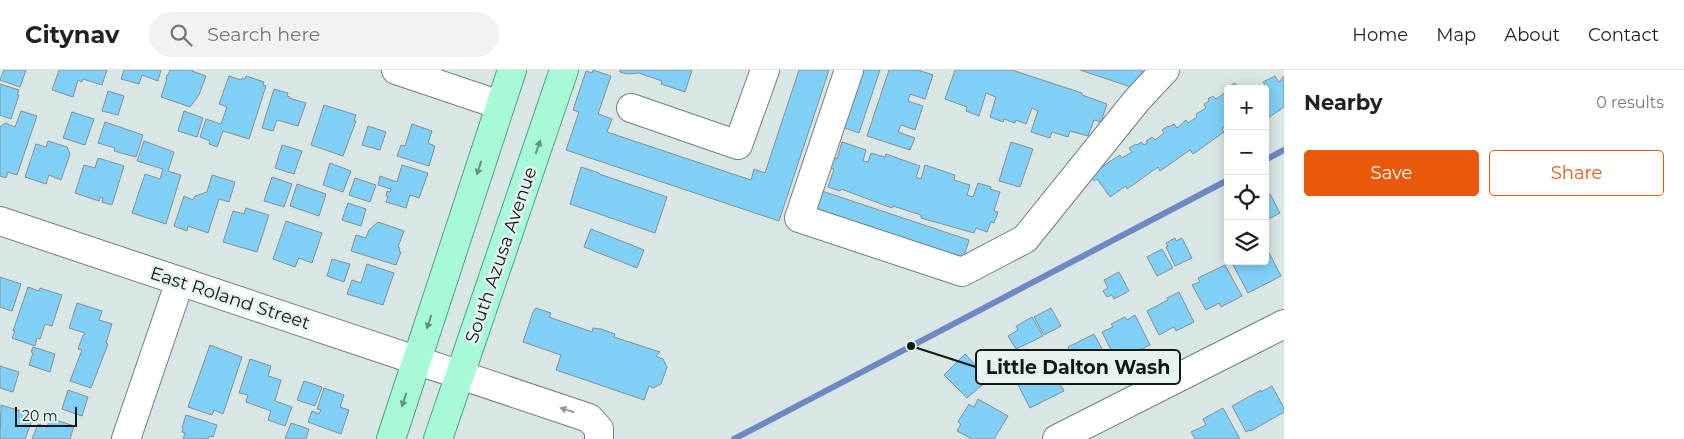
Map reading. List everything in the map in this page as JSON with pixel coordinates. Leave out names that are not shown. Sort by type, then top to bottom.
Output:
[{"type":"main road","points":[[391,439],[512,70]]},
{"type":"main road","name":"South Azusa Avenue","points":[[438,439],[564,70]]},
{"type":"street","points":[[396,70],[500,105]]},
{"type":"street","points":[[631,108],[738,145],[765,70]]},
{"type":"street","points":[[849,70],[799,218],[962,272],[1025,239],[1163,70]]},
{"type":"street","name":"East Roland Street","points":[[0,221],[589,418],[600,429],[599,439]]},
{"type":"street","points":[[126,439],[180,281]]},
{"type":"street","points":[[1057,439],[1284,324]]},
{"type":"building","points":[[4,70],[26,70],[20,87],[0,80]]},
{"type":"building","points":[[59,70],[107,70],[102,85],[83,79],[82,82],[78,80],[73,97],[52,90]]},
{"type":"building","points":[[124,70],[161,70],[158,81],[142,75],[139,84],[121,79]]},
{"type":"building","points":[[170,70],[193,70],[206,76],[199,95],[190,107],[161,97]]},
{"type":"building","points":[[593,70],[611,76],[598,114],[612,119],[607,132],[751,180],[754,169],[765,173],[799,70],[829,70],[779,221],[566,150],[579,112],[573,110],[586,71],[592,73]]},
{"type":"building","points":[[620,70],[692,70],[685,92],[661,84],[662,81],[639,73],[627,74],[620,72]]},
{"type":"building","points":[[861,70],[880,70],[859,133],[842,127]]},
{"type":"building","points":[[889,70],[918,70],[933,75],[925,99],[910,94],[908,101],[923,106],[915,130],[901,125],[898,132],[915,138],[910,150],[867,136]]},
{"type":"building","points":[[955,70],[1012,70],[1082,93],[1082,95],[1107,104],[1101,122],[1094,120],[1088,136],[1070,131],[1068,137],[1052,132],[1050,138],[1031,132],[1038,111],[1032,108],[1026,124],[1016,120],[1015,123],[1004,119],[1003,122],[990,117],[996,97],[986,93],[979,116],[966,111],[967,107],[945,99]]},
{"type":"building","points":[[1080,70],[1141,70],[1143,71],[1137,89]]},
{"type":"building","points":[[229,76],[241,80],[242,78],[245,79],[246,76],[264,82],[263,85],[266,86],[249,139],[223,131],[217,147],[209,144],[210,141],[200,137],[206,119],[221,124],[227,107],[219,104]]},
{"type":"building","points":[[1275,76],[1279,82],[1284,76],[1284,107],[1269,117],[1269,85],[1265,85],[1263,82]]},
{"type":"building","points":[[0,84],[19,90],[11,119],[0,115]]},
{"type":"building","points":[[274,89],[288,93],[287,96],[289,98],[306,103],[298,126],[277,120],[273,131],[262,128]]},
{"type":"building","points":[[108,91],[124,96],[118,115],[102,111]]},
{"type":"building","points":[[1224,93],[1224,127],[1222,129],[1224,132],[1193,154],[1190,150],[1160,171],[1158,167],[1127,189],[1126,186],[1110,197],[1097,179],[1094,181],[1089,175],[1120,155],[1122,158],[1132,152],[1129,148],[1136,144],[1141,142],[1144,145],[1152,137],[1155,140],[1164,133],[1162,130],[1168,126],[1174,124],[1177,128],[1186,120],[1188,123],[1197,117],[1196,114],[1206,108],[1204,104],[1209,101],[1208,99],[1213,96],[1216,99]]},
{"type":"building","points":[[324,105],[356,115],[354,121],[356,121],[343,156],[311,145]]},
{"type":"building","points":[[21,111],[37,116],[17,175],[8,172],[6,178],[0,176],[0,127],[5,123],[15,127]]},
{"type":"building","points":[[184,111],[203,118],[197,137],[178,131]]},
{"type":"building","points":[[72,112],[94,119],[85,145],[63,138]]},
{"type":"building","points":[[105,122],[143,135],[136,157],[114,151],[115,148],[98,143]]},
{"type":"building","points":[[412,124],[432,131],[428,143],[435,146],[429,166],[397,156],[401,145],[405,146]]},
{"type":"building","points":[[368,126],[386,132],[380,150],[362,145]]},
{"type":"building","points":[[48,141],[67,147],[70,154],[61,180],[49,175],[46,184],[25,177],[36,144],[46,147]]},
{"type":"building","points":[[144,141],[174,152],[168,171],[181,175],[166,224],[132,213],[145,174],[160,179],[163,169],[137,161]]},
{"type":"building","points":[[842,142],[866,150],[863,161],[868,162],[871,153],[885,157],[886,154],[920,166],[916,177],[921,179],[925,165],[955,175],[954,180],[970,185],[967,195],[973,197],[978,183],[991,187],[990,189],[1000,192],[994,211],[998,212],[994,223],[991,222],[987,232],[976,228],[974,233],[921,218],[921,215],[893,206],[892,208],[841,189],[840,191],[828,187],[834,169],[830,168],[834,158],[837,159]]},
{"type":"building","points":[[1011,142],[1033,149],[1020,187],[999,181]]},
{"type":"building","points":[[282,145],[302,151],[294,174],[275,168]]},
{"type":"building","points":[[98,158],[124,166],[112,205],[102,202],[103,198],[100,197],[99,201],[75,193],[84,165],[95,168]]},
{"type":"building","points":[[330,163],[351,171],[343,192],[323,185]]},
{"type":"building","points":[[402,165],[428,173],[419,198],[410,195],[406,208],[386,202],[387,191],[390,192],[391,189],[378,185],[380,176],[397,182]]},
{"type":"building","points":[[581,167],[667,197],[655,233],[570,204]]},
{"type":"building","points":[[212,175],[235,182],[229,202],[219,199],[208,233],[188,226],[187,231],[174,226],[184,196],[193,200],[195,196],[207,192]]},
{"type":"building","points":[[272,177],[292,184],[284,207],[264,201]]},
{"type":"building","points":[[355,178],[376,185],[370,202],[349,195]]},
{"type":"building","points":[[297,184],[326,194],[319,216],[290,206]]},
{"type":"building","points":[[822,191],[969,240],[963,260],[815,211]]},
{"type":"building","points":[[1269,195],[1280,213],[1269,219]]},
{"type":"building","points":[[348,203],[366,209],[361,226],[342,220]]},
{"type":"building","points":[[246,208],[269,215],[257,252],[223,242],[233,211],[244,214]]},
{"type":"building","points":[[286,221],[322,233],[312,263],[299,258],[295,267],[273,259]]},
{"type":"building","points":[[378,222],[404,231],[398,247],[401,252],[396,265],[351,251],[356,235],[366,238],[369,230]]},
{"type":"building","points":[[591,229],[644,250],[637,268],[584,247]]},
{"type":"building","points":[[1175,238],[1176,241],[1182,238],[1192,258],[1175,266],[1166,243]]},
{"type":"building","points":[[1162,249],[1173,268],[1157,276],[1147,257]]},
{"type":"building","points":[[1269,253],[1281,276],[1248,293],[1233,265],[1269,265]]},
{"type":"building","points":[[332,259],[350,264],[344,282],[327,276]]},
{"type":"building","points":[[367,264],[394,273],[383,305],[347,294],[352,280],[361,283]]},
{"type":"building","points":[[1225,265],[1242,296],[1221,307],[1219,303],[1206,310],[1192,285],[1200,282],[1198,278]]},
{"type":"building","points":[[1119,272],[1129,291],[1114,299],[1112,295],[1107,297],[1103,291],[1108,288],[1104,280]]},
{"type":"building","points":[[0,277],[21,284],[12,311],[0,307]]},
{"type":"building","points":[[28,287],[39,291],[40,288],[62,295],[52,326],[45,324],[40,339],[37,338],[35,346],[12,338]]},
{"type":"building","points":[[1179,292],[1194,322],[1176,331],[1174,327],[1159,335],[1147,311]]},
{"type":"building","points":[[77,303],[102,311],[99,320],[112,324],[106,343],[108,344],[91,388],[70,381],[82,350],[78,349],[85,333],[69,328]]},
{"type":"building","points":[[536,308],[551,313],[549,317],[592,332],[593,328],[601,329],[615,334],[614,337],[660,352],[656,356],[663,359],[667,367],[661,384],[653,388],[649,386],[644,400],[556,370],[561,355],[523,342]]},
{"type":"building","points":[[1051,308],[1061,326],[1044,335],[1034,317]]},
{"type":"building","points":[[1135,315],[1150,345],[1117,362],[1102,332],[1113,327],[1111,324],[1125,317],[1127,320]]},
{"type":"building","points":[[1032,317],[1043,336],[1016,349],[1008,336],[1018,330],[1016,326]]},
{"type":"building","points":[[1094,334],[1111,366],[1091,376],[1088,372],[1075,379],[1062,354],[1069,350],[1068,347]]},
{"type":"building","points":[[210,345],[242,357],[223,414],[214,410],[212,415],[188,407]]},
{"type":"building","points":[[33,347],[55,354],[50,372],[29,365]]},
{"type":"building","points":[[965,354],[989,379],[967,398],[944,375]]},
{"type":"building","points":[[250,359],[271,366],[268,376],[281,380],[275,401],[292,407],[285,426],[268,420],[271,411],[246,402],[248,395],[239,393]]},
{"type":"building","points":[[1048,361],[1064,391],[1030,408],[1014,377],[1025,371],[1024,369],[1039,362],[1041,365]]},
{"type":"building","points":[[0,366],[19,372],[13,392],[0,388]]},
{"type":"building","points":[[304,381],[322,387],[315,406],[297,400]]},
{"type":"building","points":[[1272,386],[1284,408],[1284,412],[1246,432],[1232,406]]},
{"type":"building","points":[[324,388],[344,395],[340,407],[349,410],[341,434],[308,422],[312,411],[319,414],[321,410],[317,409]]},
{"type":"building","points":[[68,390],[88,397],[82,416],[62,409]]},
{"type":"building","points":[[978,399],[1008,416],[994,439],[972,439],[957,431],[961,424],[958,422],[969,404],[974,407]]},
{"type":"building","points":[[1,405],[34,415],[25,439],[0,439]]},
{"type":"building","points":[[1223,408],[1240,439],[1195,439],[1191,432],[1206,425],[1203,419]]},
{"type":"building","points":[[186,415],[217,425],[213,437],[209,436],[208,439],[183,439],[185,433],[182,432],[182,428]]},
{"type":"building","points":[[50,418],[74,426],[70,439],[32,439],[38,424],[47,427]]},
{"type":"building","points":[[291,423],[309,429],[306,439],[285,439]]},
{"type":"waterway","points":[[1269,158],[1284,150]]},
{"type":"waterway","points":[[734,439],[1224,182]]},
{"type":"place","name":"Little Dalton Wash","points":[[911,346]]}]
